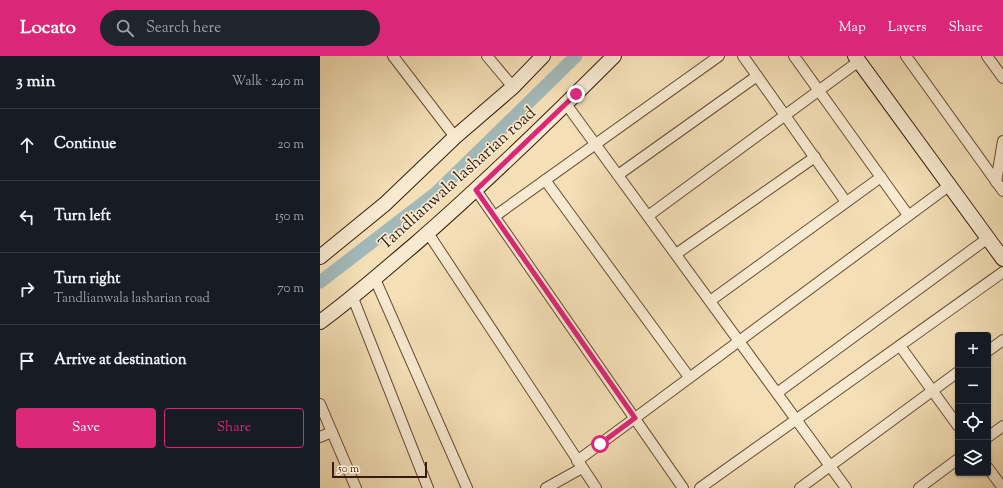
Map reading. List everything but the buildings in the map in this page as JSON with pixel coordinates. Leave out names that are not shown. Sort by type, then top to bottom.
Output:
[{"type":"street","points":[[392,56],[455,138]]},
{"type":"street","points":[[487,56],[513,87]]},
{"type":"street","points":[[320,257],[385,204],[455,138],[513,87],[543,56]]},
{"type":"street","name":"Tandlianwala lasharian road","points":[[320,322],[353,298],[476,190],[614,56]]},
{"type":"street","points":[[495,216],[719,56]]},
{"type":"street","points":[[743,56],[846,202]]},
{"type":"street","points":[[794,56],[908,215]]},
{"type":"street","points":[[906,56],[1003,190]]},
{"type":"street","points":[[987,56],[1003,78]]},
{"type":"street","points":[[648,216],[818,91],[857,59],[1003,259]]},
{"type":"street","points":[[618,175],[757,76]]},
{"type":"street","points":[[566,104],[846,488]]},
{"type":"street","points":[[996,182],[1003,141]]},
{"type":"street","points":[[676,254],[814,157]]},
{"type":"street","points":[[710,301],[881,177]]},
{"type":"street","points":[[545,180],[689,377]]},
{"type":"street","points":[[546,488],[580,464],[635,418],[689,377],[950,185]]},
{"type":"street","points":[[476,190],[683,488]]},
{"type":"street","points":[[428,233],[596,488]]},
{"type":"street","points":[[777,393],[988,238]]},
{"type":"street","points":[[700,488],[1003,272]]},
{"type":"street","points":[[375,279],[467,488]]},
{"type":"street","points":[[353,298],[428,488]]},
{"type":"street","points":[[991,348],[1003,340]]},
{"type":"street","points":[[900,346],[955,422]]},
{"type":"street","points":[[800,488],[955,374]]},
{"type":"street","points":[[320,404],[356,488]]},
{"type":"street","points":[[991,435],[1003,426]]},
{"type":"street","points":[[320,437],[332,432]]},
{"type":"street","points":[[919,488],[955,461]]},
{"type":"street","points":[[991,472],[1003,488]]},
{"type":"waterway","points":[[320,282],[436,193],[576,56]]},
{"type":"route","points":[[576,94],[476,190],[635,418],[600,444]]}]
